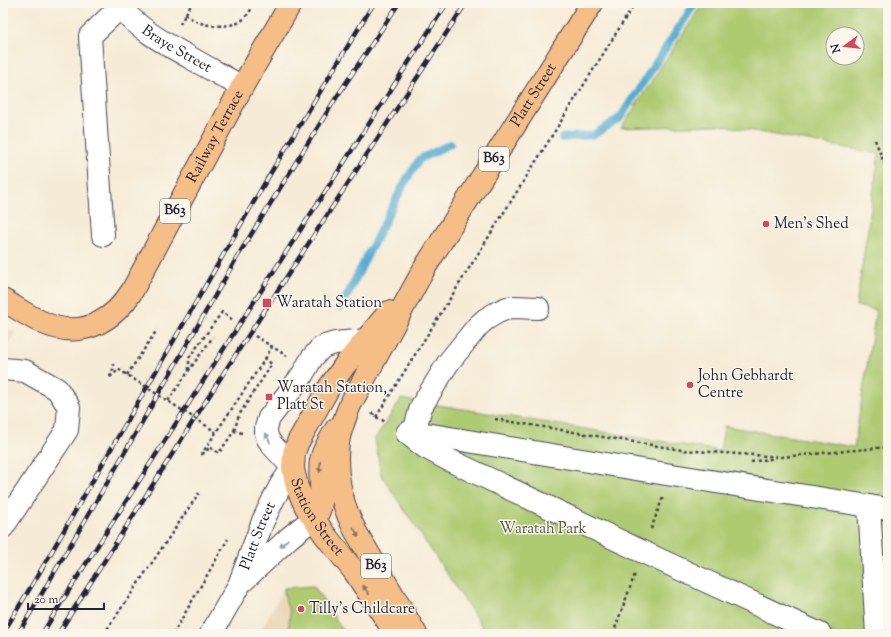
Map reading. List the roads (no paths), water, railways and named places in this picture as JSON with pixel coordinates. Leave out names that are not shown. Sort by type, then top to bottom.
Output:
[{"type":"main road","name":"Railway Terrace","points":[[3,300],[32,316],[54,326],[63,328],[75,329],[97,324],[116,312],[132,291],[242,87],[291,3]]},
{"type":"main road","name":"Platt Street","points":[[351,404],[424,269],[592,3]]},
{"type":"main road","name":"Platt Street","points":[[328,389],[345,365],[424,269]]},
{"type":"main road","name":"Station Street","points":[[328,389],[298,442],[294,453],[293,468],[297,487],[306,506],[314,518],[354,571],[396,634]]},
{"type":"main road","points":[[314,518],[320,509],[321,503],[321,458],[325,448],[351,404]]},
{"type":"main road","name":"Station Street","points":[[351,404],[342,425],[338,448],[338,472],[345,506],[356,532],[416,634]]},
{"type":"street","name":"Braye Street","points":[[118,5],[129,17],[168,46],[242,87]]},
{"type":"street","points":[[103,235],[90,36],[118,5]]},
{"type":"street","points":[[538,308],[507,308],[486,318],[448,363],[421,407],[414,432],[878,508],[877,634]]},
{"type":"street","points":[[293,468],[268,439],[266,428],[269,418],[320,349],[329,344],[367,340]]},
{"type":"street","points":[[3,369],[25,372],[57,389],[69,407],[67,430],[3,527]]},
{"type":"street","points":[[403,429],[425,447],[447,459],[820,634]]},
{"type":"street","name":"Platt Street","points":[[211,634],[239,585],[263,521],[274,498],[293,468]]},
{"type":"street","name":"Platt Street","points":[[239,585],[290,537],[314,518]]},
{"type":"waterway","points":[[562,138],[593,135],[620,118],[695,3]]},
{"type":"waterway","points":[[341,307],[405,182],[420,159],[450,144]]},
{"type":"railway","points":[[3,633],[44,565],[270,174],[374,3]]},
{"type":"railway","points":[[18,634],[239,254],[336,98],[399,3]]},
{"type":"railway","points":[[42,634],[447,3]]},
{"type":"railway","points":[[58,634],[223,374],[466,3]]},
{"type":"place","name":"Men’s Shed","points":[[766,224]]},
{"type":"place","name":"Waratah Station","points":[[267,303]]},
{"type":"place","name":"John Gebhardt Centre","points":[[690,385]]},
{"type":"place","name":"Waratah Station, Platt St","points":[[269,397]]},
{"type":"place","name":"Tilly’s Childcare","points":[[301,609]]},
{"type":"park label","name":"Waratah Park","points":[[543,529]]}]
